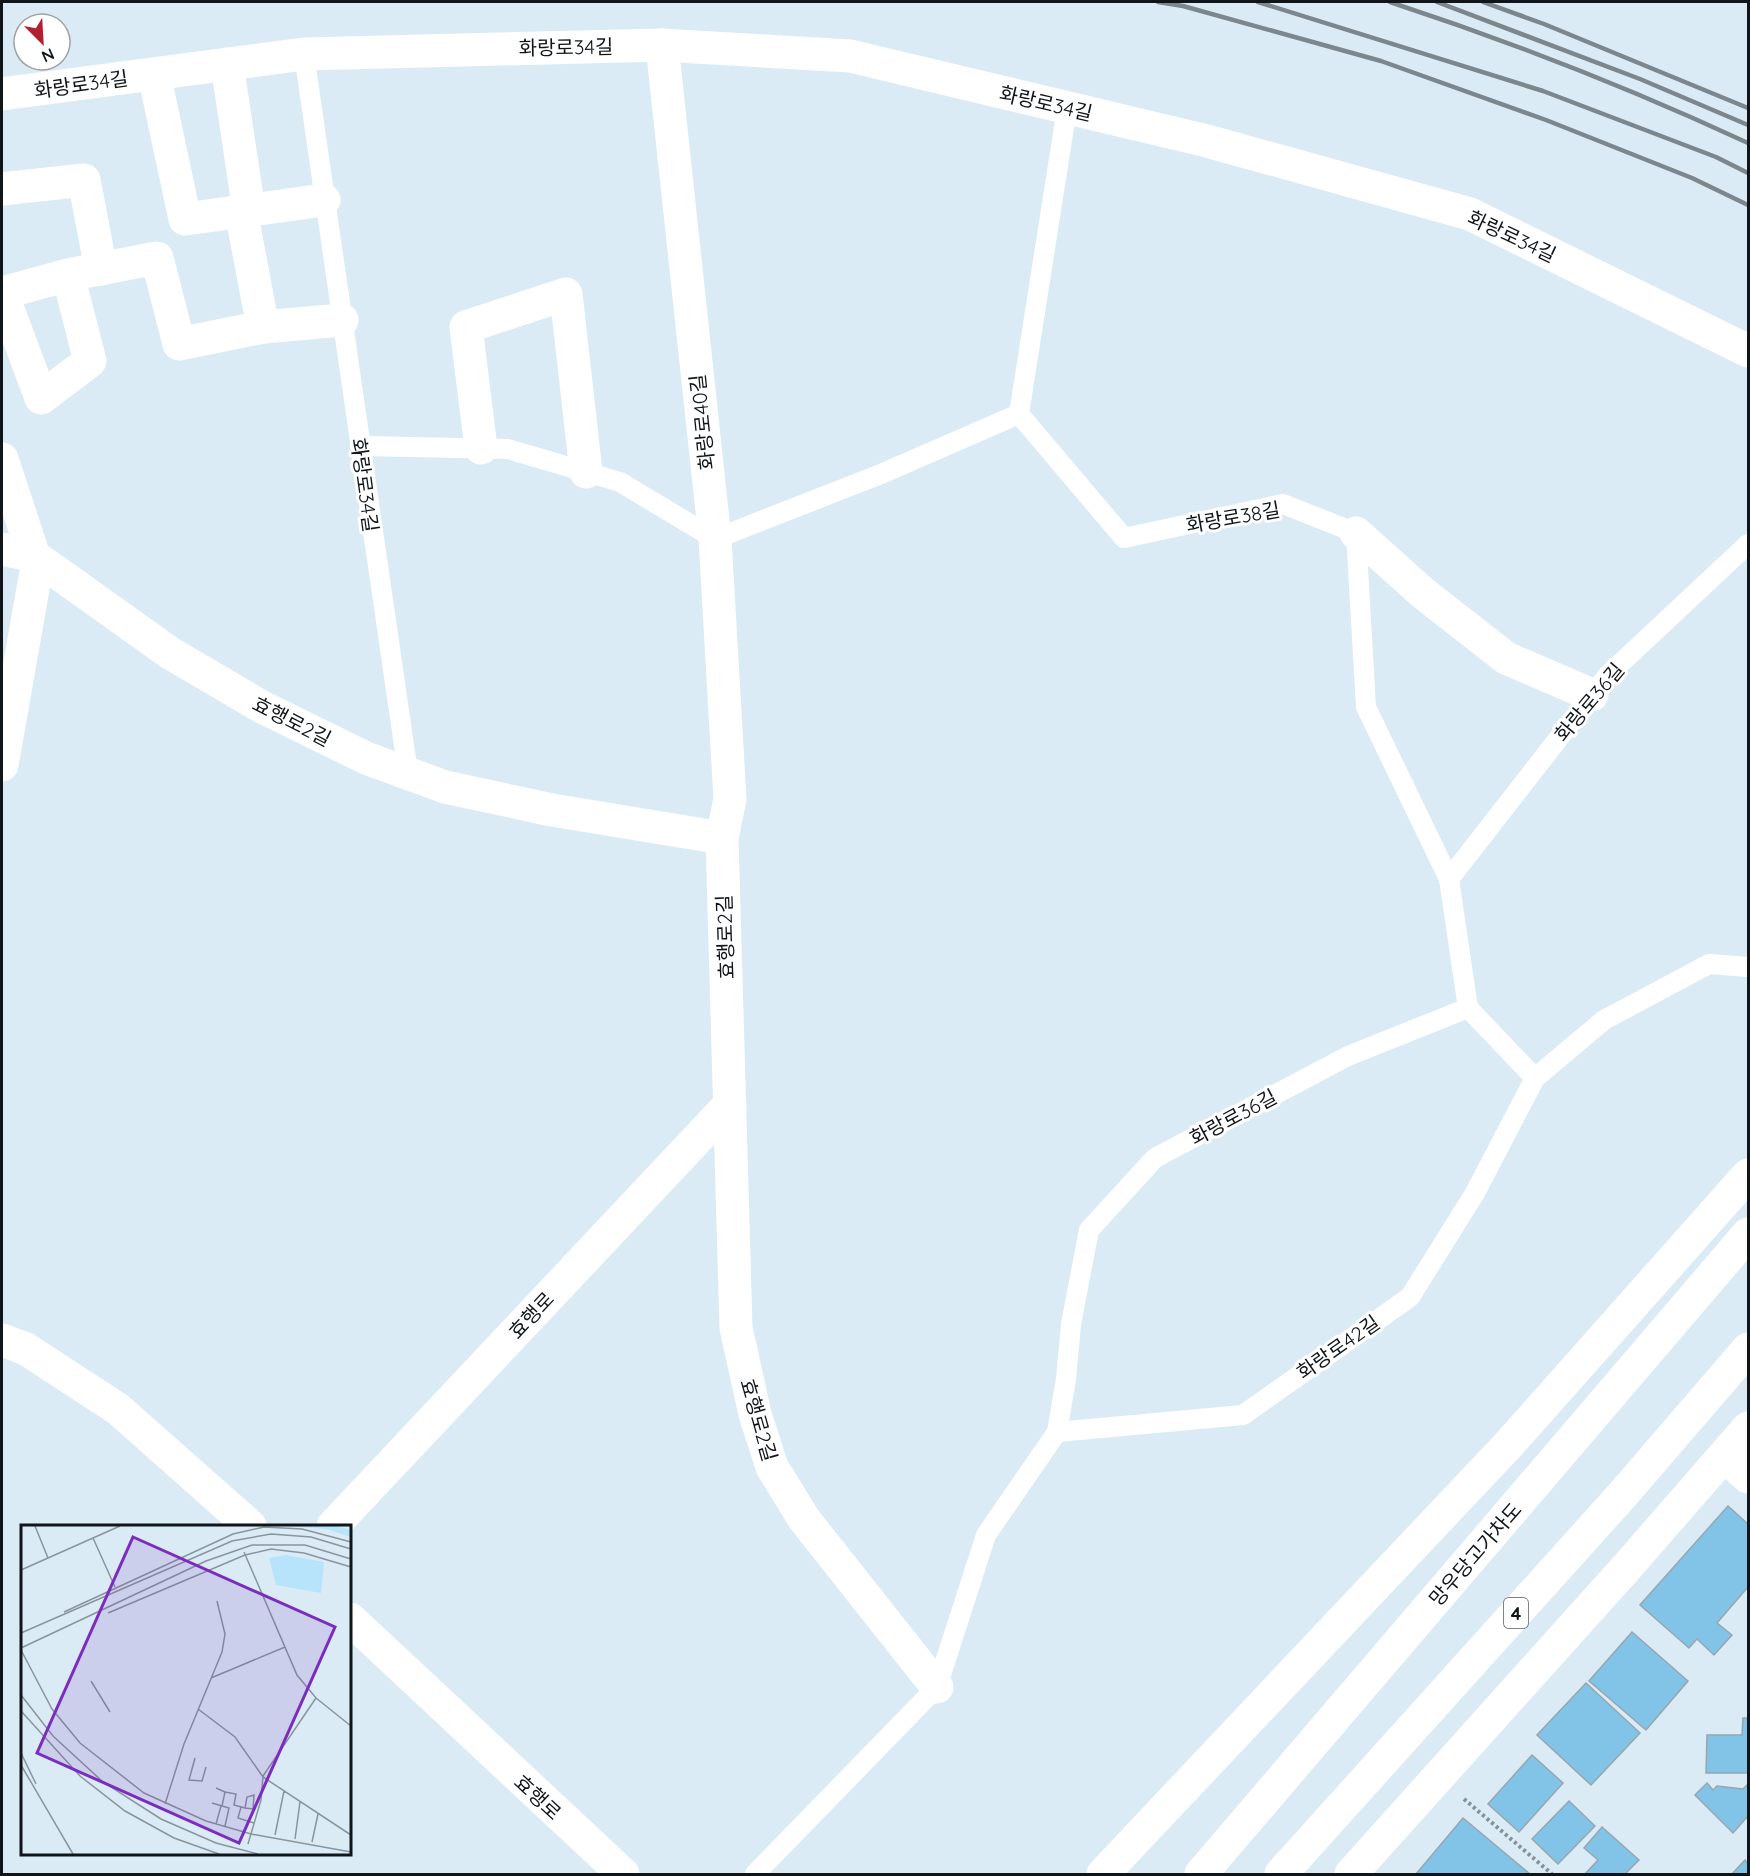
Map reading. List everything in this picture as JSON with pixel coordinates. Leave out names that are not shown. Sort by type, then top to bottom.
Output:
[{"type":"street","name":"화랑로34길","points":[[2,94],[304,54],[662,45],[850,56],[1207,141],[1470,214],[1749,351]]},
{"type":"street","name":"화랑로40길","points":[[662,45],[715,539],[730,800]]},
{"type":"street","points":[[227,64],[245,211],[263,327]]},
{"type":"street","points":[[154,74],[185,219],[324,200]]},
{"type":"street","points":[[2,189],[84,180],[101,268]]},
{"type":"street","points":[[68,275],[158,258],[179,344],[263,327],[342,320]]},
{"type":"street","points":[[481,448],[466,327],[566,294],[586,472]]},
{"type":"street","points":[[2,459],[37,566],[2,765]]},
{"type":"street","name":"화랑로38길","points":[[1356,533],[1423,593],[1506,658],[1592,695]]},
{"type":"street","name":"효행로2길","points":[[2,549],[34,556],[170,653],[262,707],[366,758],[445,787],[552,810],[722,838]]},
{"type":"street","name":"효행로2길","points":[[730,800],[722,838],[736,1328],[754,1414],[772,1467],[804,1519],[937,1687]]},
{"type":"street","name":"효행로","points":[[335,1525],[730,1104]]},
{"type":"street","points":[[1102,1875],[1510,1443],[1749,1174]]},
{"type":"street","name":"망우당고가차도","points":[[1201,1875],[1749,1234]]},
{"type":"street","points":[[2,1340],[26,1349],[118,1409],[248,1525]]},
{"type":"street","name":"4","points":[[1281,1875],[1624,1493],[1749,1349]]},
{"type":"street","points":[[1351,1875],[1438,1778],[1737,1466],[1749,1428]]},
{"type":"street","name":"효행로","points":[[351,1620],[623,1875]]},
{"type":"lane","name":"화랑로34길","points":[[304,54],[408,773]]},
{"type":"lane","points":[[360,446],[508,449],[620,482],[715,539],[881,474],[1019,414],[1067,108]]},
{"type":"lane","name":"화랑로38길","points":[[1019,414],[1124,538],[1283,504],[1356,533]]},
{"type":"lane","points":[[1356,533],[1366,707],[1449,879],[1468,1008],[1535,1078]]},
{"type":"lane","name":"화랑로36길","points":[[1449,879],[1608,675],[1749,544]]},
{"type":"lane","name":"화랑로42길","points":[[1057,1432],[1243,1415],[1410,1296],[1475,1193],[1535,1078],[1604,1020],[1709,964],[1749,967]]},
{"type":"lane","name":"화랑로36길","points":[[1057,1432],[1066,1379],[1071,1324],[1089,1230],[1155,1158],[1348,1056],[1468,1008]]},
{"type":"lane","points":[[755,1875],[937,1687],[986,1535],[1057,1432]]},
{"type":"path","points":[[1438,1778],[1552,1875]]},
{"type":"building","points":[[1728,1506],[1748,1524],[1748,1587],[1717,1623],[1732,1635],[1714,1655],[1697,1639],[1689,1648],[1640,1605]]},
{"type":"building","points":[[1632,1632],[1688,1681],[1646,1730],[1589,1681]]},
{"type":"building","points":[[1586,1683],[1640,1733],[1591,1785],[1537,1735]]},
{"type":"building","points":[[1743,1718],[1748,1718],[1748,1773],[1706,1773],[1707,1735],[1742,1735]]},
{"type":"building","points":[[1532,1755],[1563,1783],[1519,1832],[1488,1804]]},
{"type":"building","points":[[1707,1783],[1713,1790],[1717,1786],[1743,1789],[1748,1784],[1748,1816],[1733,1833],[1695,1795]]},
{"type":"building","points":[[1569,1801],[1595,1826],[1558,1864],[1532,1839]]},
{"type":"building","points":[[1463,1818],[1530,1874],[1416,1874]]},
{"type":"building","points":[[1602,1827],[1639,1860],[1625,1874],[1585,1874],[1598,1860],[1584,1848]]},
{"type":"building","points":[[1745,1860],[1748,1864],[1748,1874],[1732,1874]]},
{"type":"railway","points":[[1158,2],[1183,6],[1381,61],[1546,120],[1692,178],[1748,205]]},
{"type":"railway","points":[[1258,2],[1543,91],[1716,157],[1748,173]]},
{"type":"railway","points":[[1390,2],[1571,67],[1748,143]]},
{"type":"railway","points":[[1437,2],[1640,79],[1748,125]]},
{"type":"railway","points":[[1483,2],[1544,24],[1748,108]]}]
